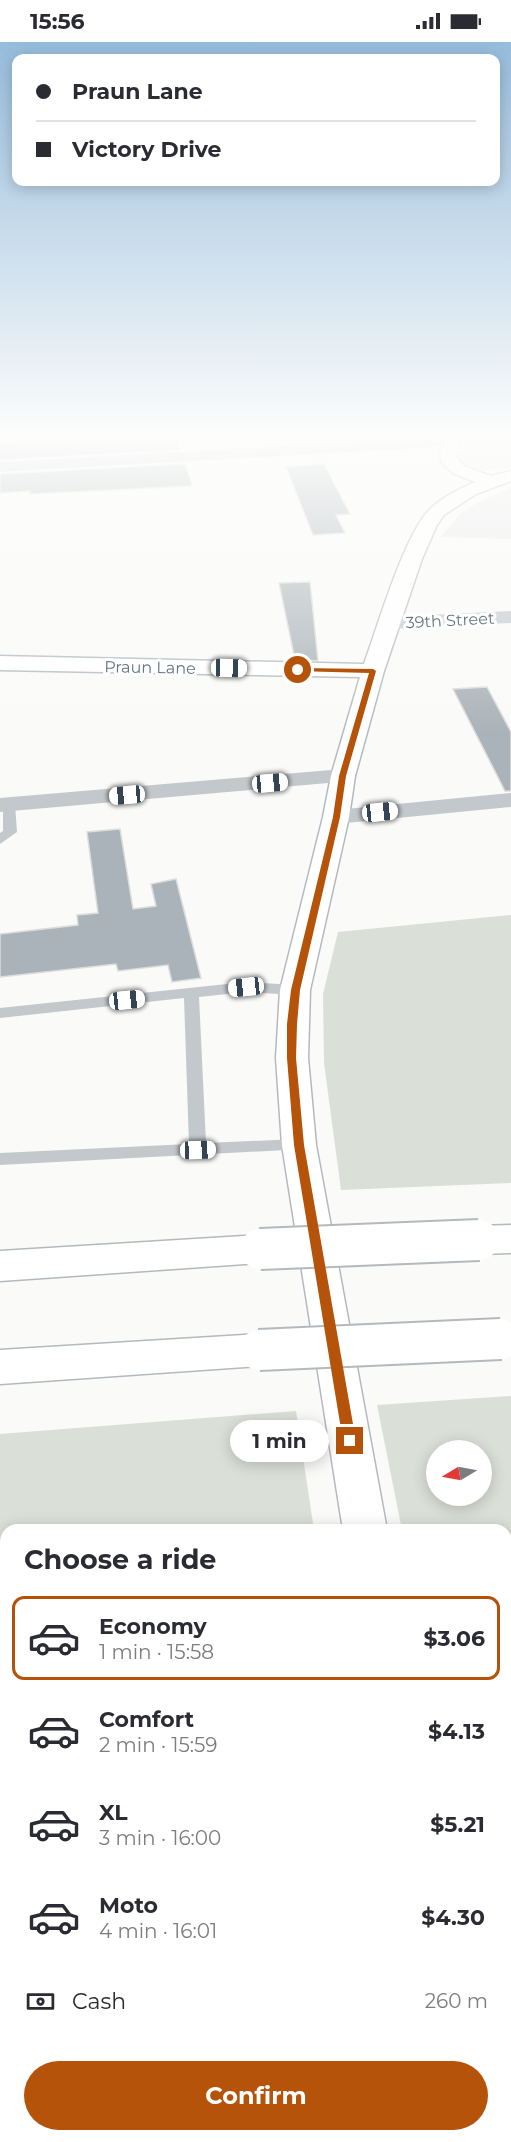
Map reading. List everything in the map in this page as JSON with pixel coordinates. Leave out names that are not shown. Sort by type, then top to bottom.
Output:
[{"type":"main road","points":[[364,1524],[299,1145],[292,1058],[295,990],[336,817],[343,776],[373,671],[412,559],[422,537]]},
{"type":"main road","name":"Praun Lane","points":[[0,663],[373,671]]},
{"type":"main road","points":[[0,1266],[260,1249],[495,1240]]},
{"type":"main road","points":[[0,1368],[259,1350],[506,1338]]},
{"type":"street","name":"39th Street","points":[[389,623],[511,617]]},
{"type":"street","points":[[4,805],[343,776]]},
{"type":"street","points":[[336,817],[511,800]]},
{"type":"lane","points":[[0,840],[10,832],[4,805]]},
{"type":"lane","points":[[0,1013],[246,987],[295,990]]},
{"type":"lane","points":[[191,993],[198,1150]]},
{"type":"lane","points":[[0,1159],[299,1145]]},
{"type":"shaded area","points":[[441,537],[511,537],[511,539]]},
{"type":"shaded area","points":[[511,915],[511,1183],[341,1190],[324,1063],[323,994],[338,932]]},
{"type":"shaded area","points":[[511,1396],[511,1524],[401,1524],[377,1405]]},
{"type":"shaded area","points":[[296,1411],[313,1524],[0,1524],[0,1434]]},
{"type":"building","points":[[310,582],[318,661],[295,660],[279,583]]},
{"type":"building","points":[[487,687],[511,732],[511,791],[505,791],[453,689]]},
{"type":"building","points":[[120,829],[133,909],[156,906],[151,884],[176,879],[201,978],[172,982],[168,965],[118,971],[116,964],[0,977],[0,934],[78,925],[77,915],[98,913],[87,832]]},
{"type":"route","points":[[298,670],[373,671],[343,776],[336,817],[295,990],[292,1024],[292,1058],[299,1145],[350,1441]]}]
